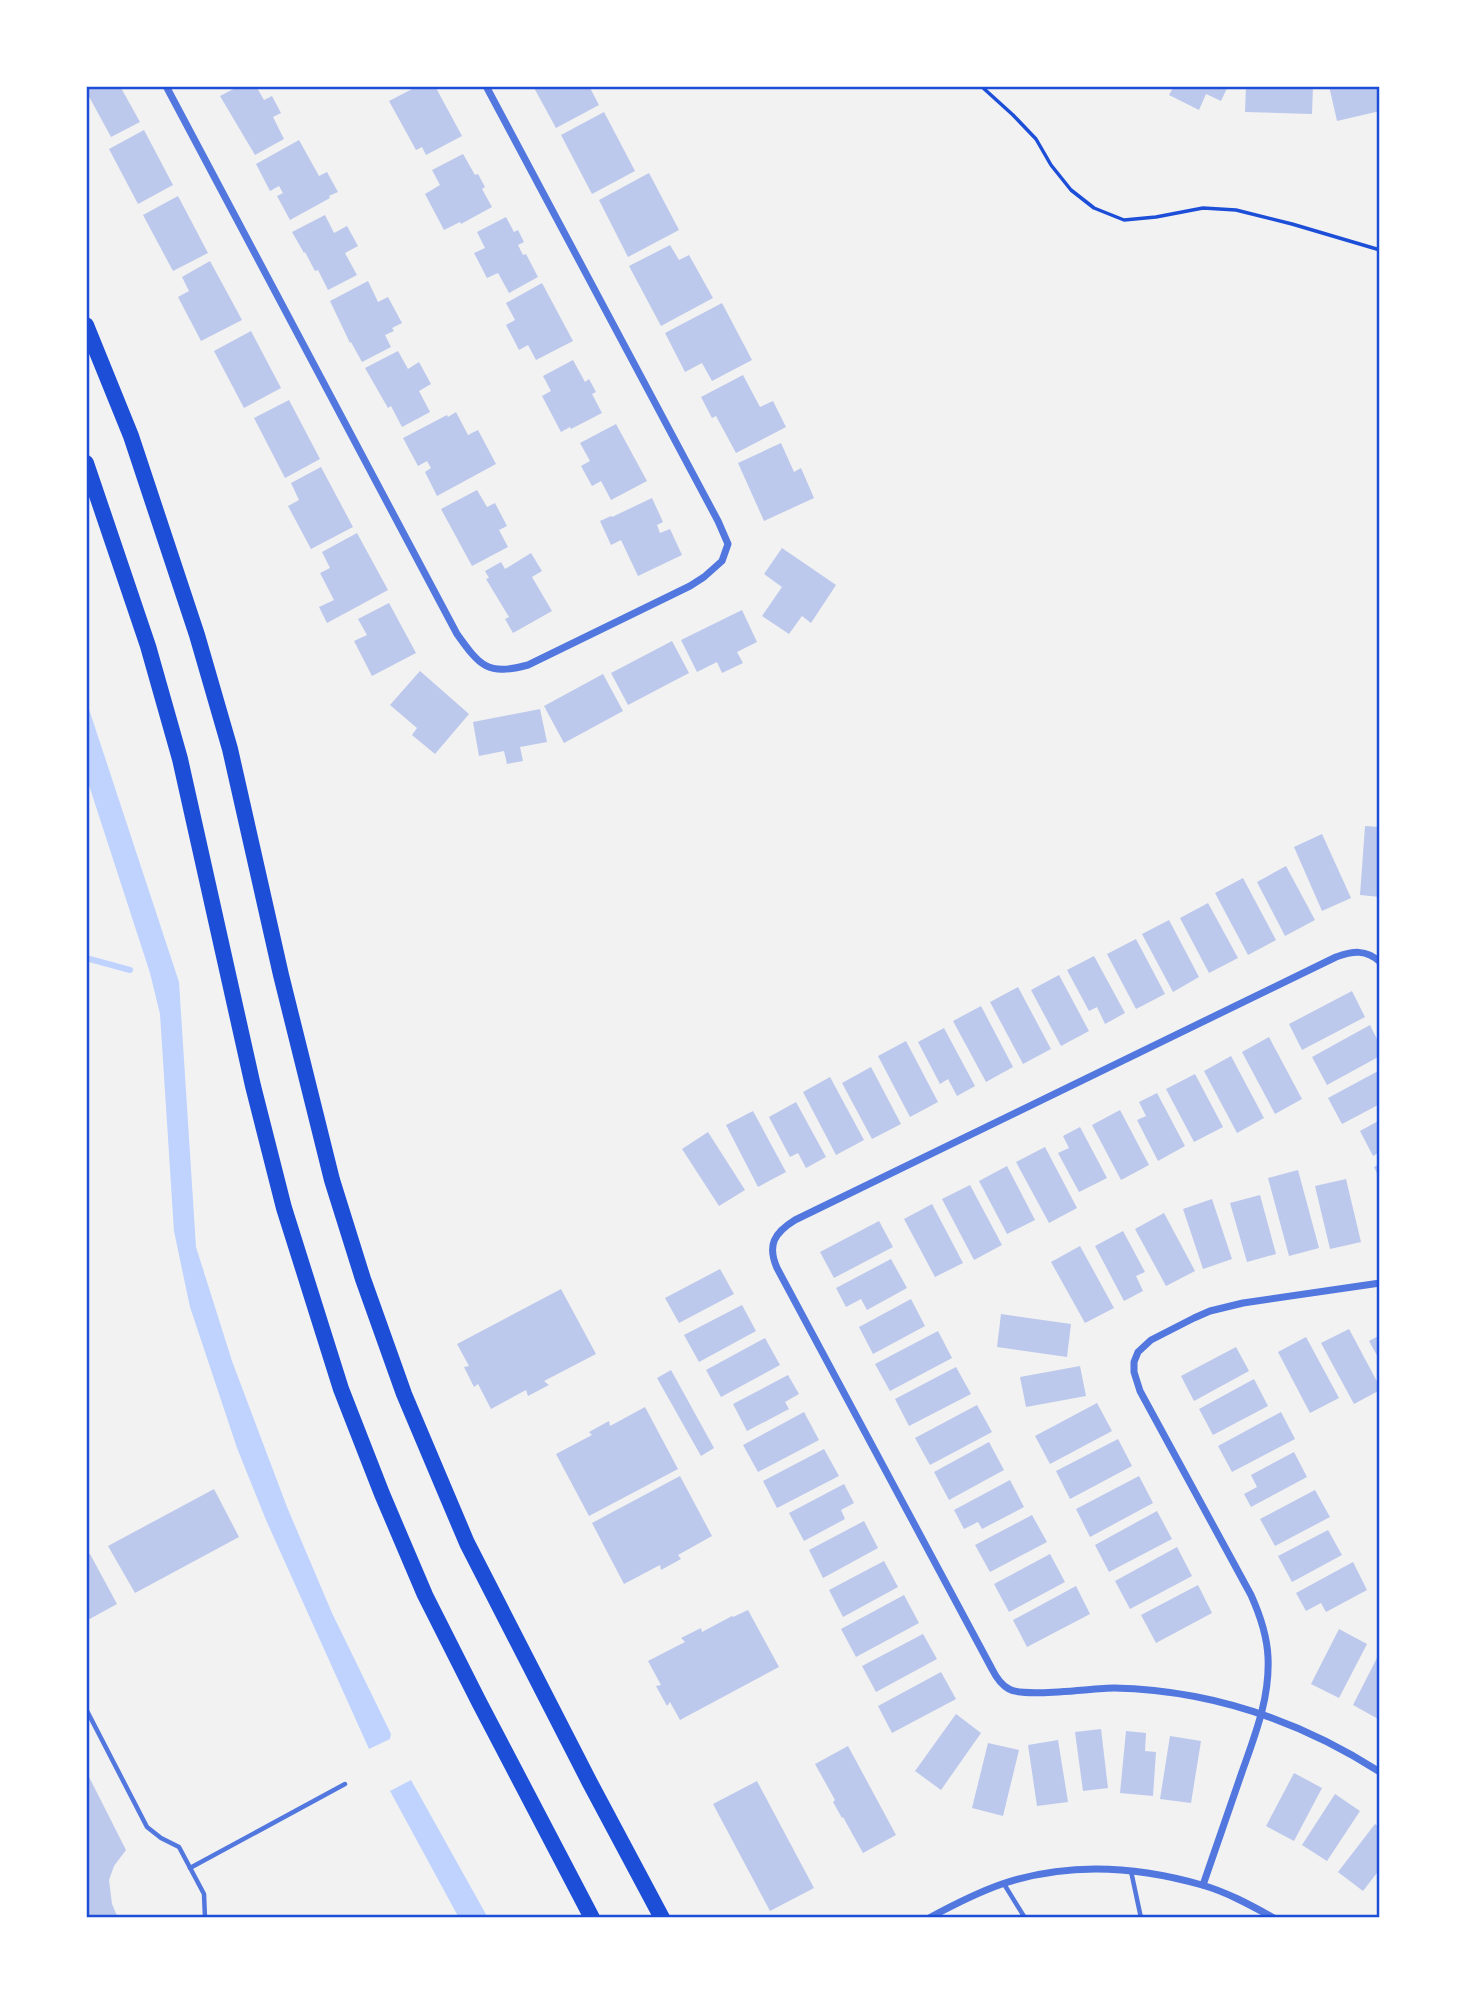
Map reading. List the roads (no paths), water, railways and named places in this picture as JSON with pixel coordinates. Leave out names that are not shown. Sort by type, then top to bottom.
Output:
[{"type":"main road","points":[[86,325],[131,436],[197,635],[230,749],[281,975],[332,1180],[363,1279],[404,1394],[467,1543],[662,1918]]},
{"type":"main road","points":[[86,463],[148,646],[180,760],[253,1086],[281,1196],[341,1389],[425,1595],[592,1918]]},
{"type":"street","points":[[166,86],[457,634],[473,657],[490,668],[507,670],[528,665],[690,586],[722,561],[727,544],[718,521],[486,86]]},
{"type":"street","points":[[1380,962],[1365,952],[1336,957],[795,1220],[779,1232],[772,1248],[777,1268],[992,1669],[1007,1689],[1023,1693],[1089,1688],[1149,1690],[1209,1700],[1261,1713],[1308,1732],[1380,1772]]},
{"type":"street","points":[[1203,1885],[1266,1696],[1266,1636],[1259,1614],[1140,1391],[1134,1372],[1135,1362],[1138,1352],[1151,1340],[1210,1311],[1243,1303],[1380,1283]]},
{"type":"street","points":[[929,1918],[961,1901],[1004,1884],[1038,1875],[1074,1870],[1131,1870],[1203,1885],[1274,1918]]},
{"type":"lane","points":[[86,1709],[147,1827],[179,1847],[204,1894],[205,1918]]},
{"type":"lane","points":[[190,1868],[345,1784]]},
{"type":"lane","points":[[1131,1870],[1141,1918]]},
{"type":"lane","points":[[1004,1884],[1024,1918]]},
{"type":"water","points":[[86,700],[179,982],[196,1247],[232,1361],[287,1507],[332,1613],[391,1734],[390,1739],[369,1749],[266,1520],[237,1448],[190,1307],[174,1231],[160,1014],[150,973],[86,776]]},
{"type":"water","points":[[411,1780],[488,1918],[459,1918],[390,1791]]},
{"type":"waterway","points":[[86,958],[130,970]]}]
